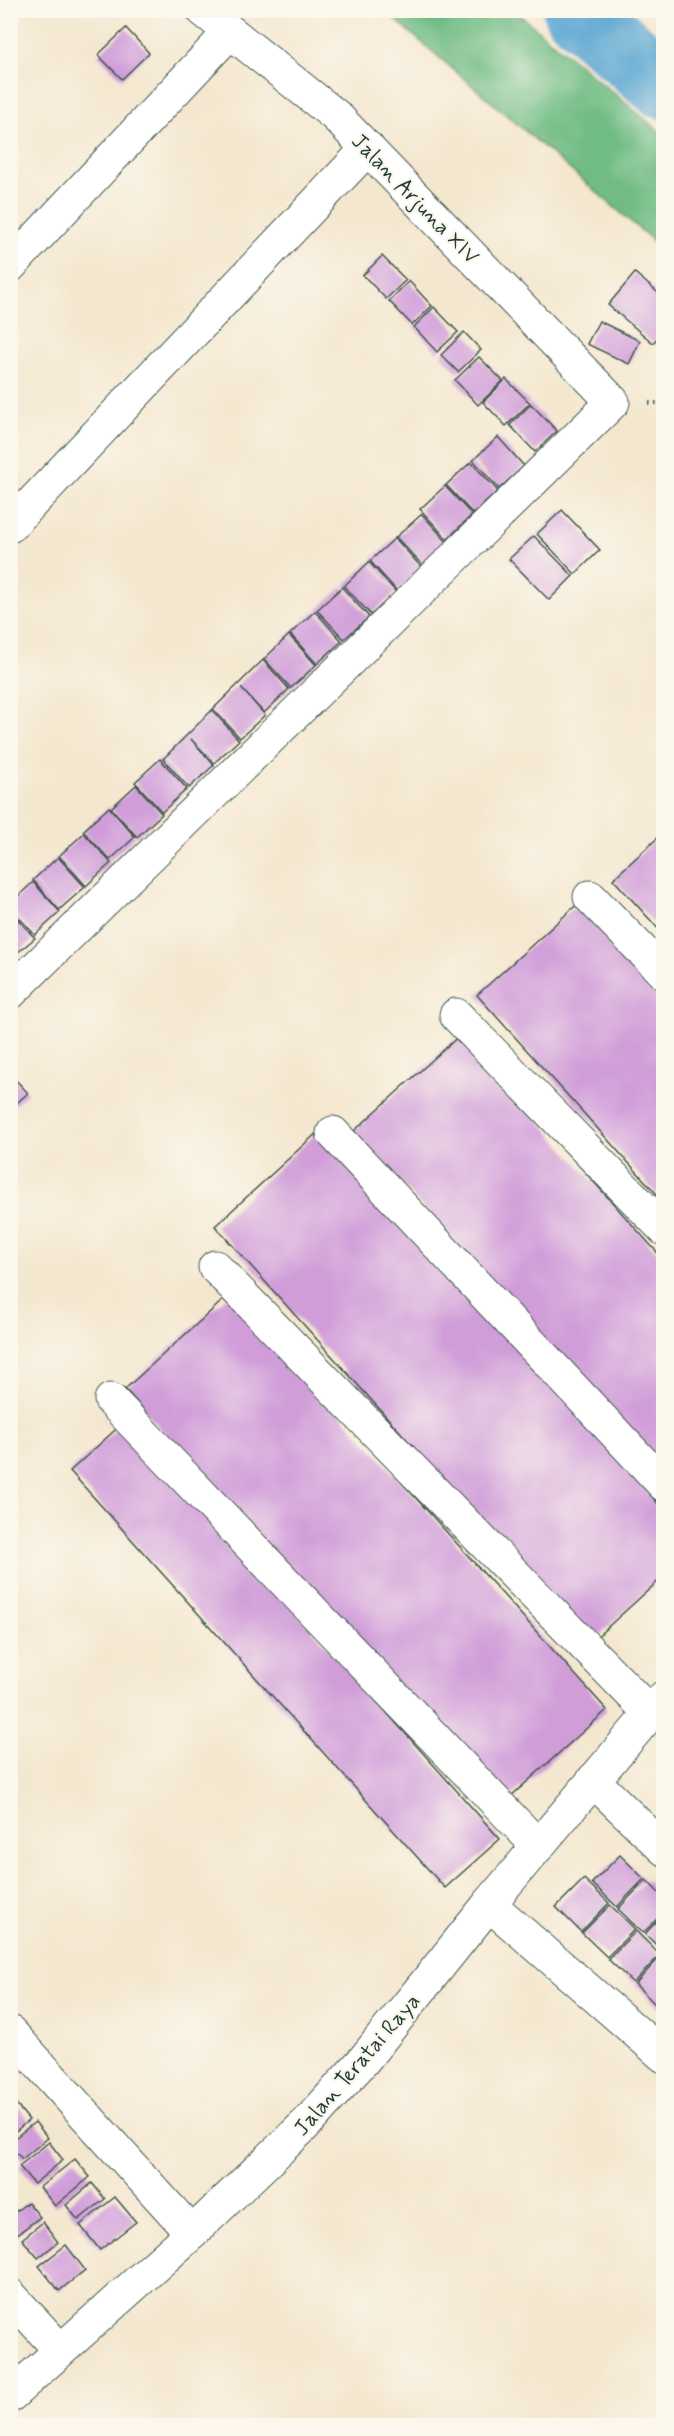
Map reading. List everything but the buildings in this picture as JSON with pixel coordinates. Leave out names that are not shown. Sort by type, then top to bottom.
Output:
[{"type":"street","name":"Jalan Arjuna XIV","points":[[10,993],[613,402],[336,116],[203,10]]},
{"type":"street","points":[[10,266],[230,32]]},
{"type":"street","points":[[10,526],[368,148]]},
{"type":"street","points":[[590,897],[663,973]]},
{"type":"street","points":[[456,1015],[663,1229]]},
{"type":"street","points":[[333,1133],[663,1485]]},
{"type":"street","points":[[215,1268],[657,1705]]},
{"type":"street","points":[[111,1400],[538,1846]]},
{"type":"street","name":"Jalan Teratai Raya","points":[[10,2396],[192,2233],[307,2123],[496,1910],[538,1846],[598,1784],[657,1705]]},
{"type":"street","points":[[598,1784],[659,1845]]},
{"type":"street","points":[[496,1910],[663,2056]]},
{"type":"street","points":[[10,2032],[192,2233]]},
{"type":"street","points":[[10,2295],[60,2350]]},
{"type":"green space","points":[[385,11],[515,11],[663,134],[663,249]]},
{"type":"waterway","points":[[577,10],[664,85]]}]
